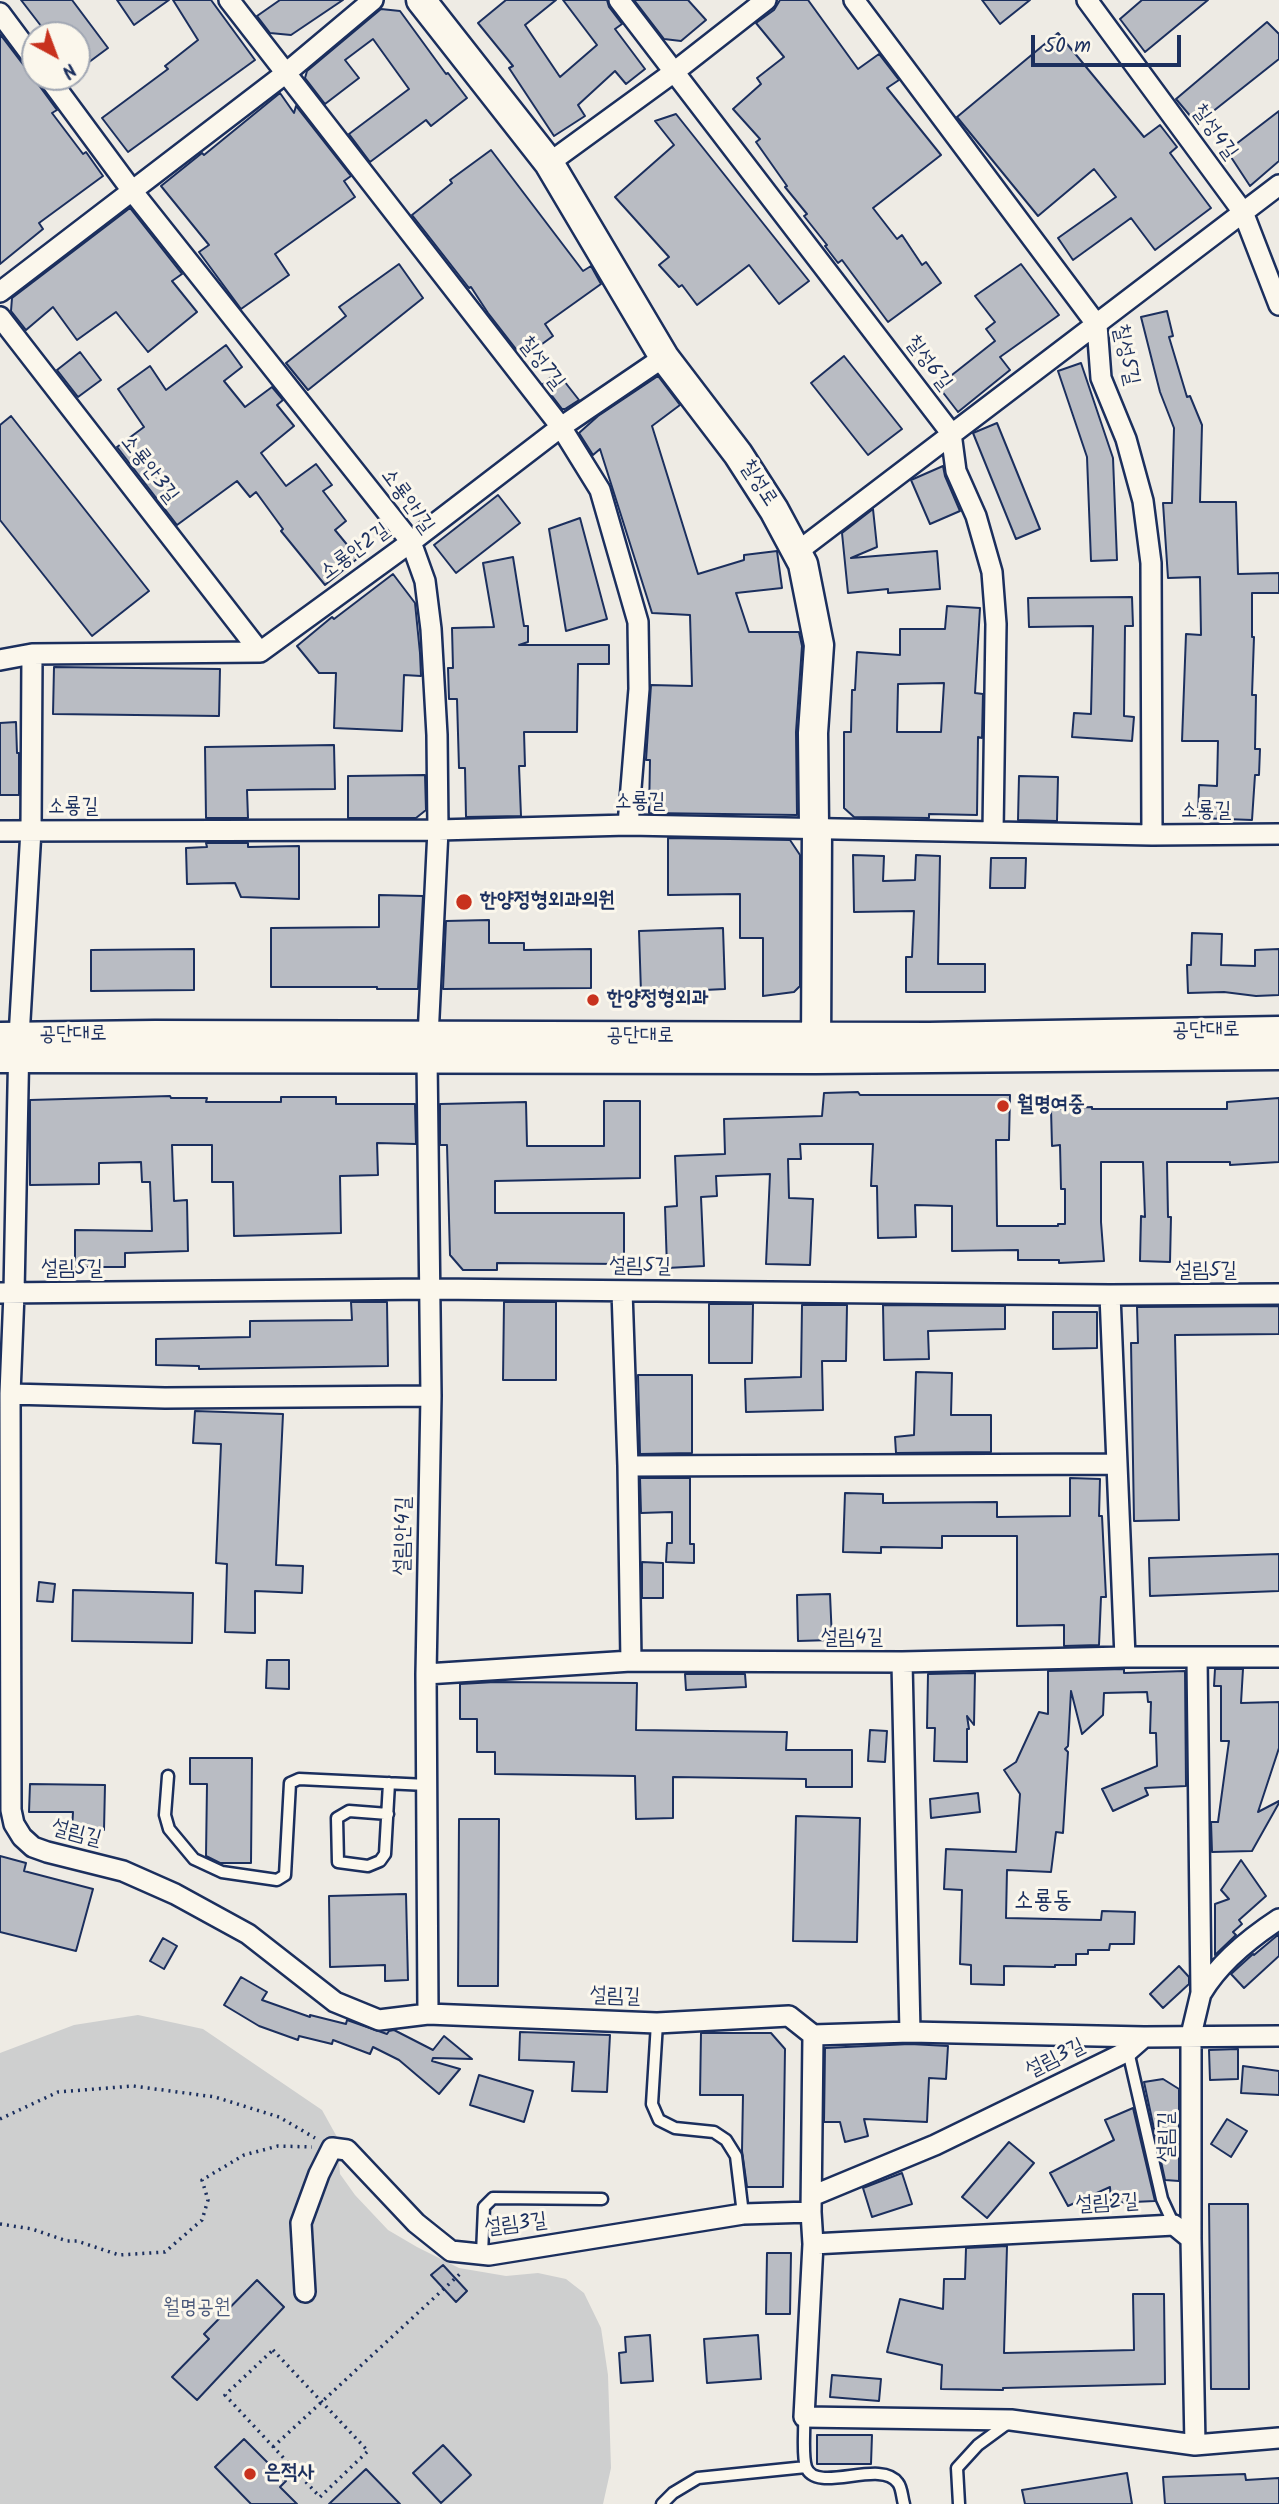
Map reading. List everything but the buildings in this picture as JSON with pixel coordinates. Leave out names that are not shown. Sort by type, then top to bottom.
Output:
[{"type":"street","name":"칠성7길","points":[[229,0],[561,427],[600,490],[638,622],[639,689],[628,825]]},
{"type":"street","points":[[0,292],[286,73],[373,0]]},
{"type":"street","name":"칠성로","points":[[421,0],[549,163],[664,357],[738,454],[774,510],[803,564],[819,645],[813,733],[814,825],[817,828],[816,1048]]},
{"type":"street","name":"칠성6길","points":[[620,0],[951,433]]},
{"type":"street","points":[[549,163],[674,72],[766,0]]},
{"type":"street","name":"칠성5길","points":[[854,0],[1097,325],[1101,378],[1126,439],[1143,501],[1151,563],[1152,835]]},
{"type":"street","name":"칠성4길","points":[[1087,0],[1243,212],[1279,305]]},
{"type":"street","points":[[0,13],[21,41]]},
{"type":"street","name":"소룡안1길","points":[[58,91],[133,192],[411,542],[425,581],[432,629],[437,735],[438,830],[428,1047]]},
{"type":"street","points":[[797,552],[1279,185]]},
{"type":"street","name":"소룡안3길","points":[[0,317],[260,652]]},
{"type":"street","name":"소룡안2길","points":[[260,652],[411,542],[561,427],[664,357]]},
{"type":"street","points":[[951,433],[956,471],[976,516],[992,572],[996,624],[993,832]]},
{"type":"street","points":[[0,660],[32,654],[260,652]]},
{"type":"street","name":"설림길","points":[[32,654],[31,830],[9,1047],[7,1293],[10,1394],[11,1810],[14,1824],[22,1837],[33,1847],[47,1853],[123,1871],[175,1894],[248,1934],[335,2002],[379,2020],[428,2014],[657,2023],[789,2016],[813,2035]]},
{"type":"street","name":"소룡길","points":[[0,831],[438,830],[628,825],[1152,835],[1279,834]]},
{"type":"street","name":"공단대로","points":[[816,1048],[1279,1031]]},
{"type":"street","name":"공단대로","points":[[9,1047],[816,1048],[1279,1055]]},
{"type":"street","name":"설림안4길","points":[[428,1047],[431,1396],[426,1674],[428,2014]]},
{"type":"street","name":"설림5길","points":[[7,1293],[430,1289],[1279,1294]]},
{"type":"street","points":[[622,1291],[631,1661]]},
{"type":"street","points":[[1110,1295],[1125,1657]]},
{"type":"street","points":[[10,1394],[165,1398],[431,1396]]},
{"type":"street","points":[[628,1466],[1116,1464]]},
{"type":"street","points":[[1197,1657],[1201,1993]]},
{"type":"street","name":"설림4길","points":[[426,1674],[631,1661],[902,1662],[1279,1657]]},
{"type":"street","points":[[902,1662],[909,2032]]},
{"type":"street","points":[[1201,1993],[1214,1972],[1279,1919]]},
{"type":"street","name":"설림길","points":[[1191,2239],[1191,2035],[1201,1993]]},
{"type":"street","points":[[1279,2036],[1144,2037],[909,2032],[813,2035],[813,2244],[804,2417],[1011,2420],[1195,2445],[1279,2438]]},
{"type":"street","name":"설림3길","points":[[332,2148],[347,2150],[415,2223],[451,2251],[489,2255],[812,2204],[1128,2051],[1144,2037]]},
{"type":"street","points":[[305,2292],[301,2223],[332,2148]]},
{"type":"street","points":[[1174,2225],[1191,2239],[1195,2445]]},
{"type":"street","name":"설림2길","points":[[813,2244],[1174,2225]]},
{"type":"lane","points":[[168,1776],[165,1815],[169,1829],[194,1859],[222,1872],[277,1880],[285,1875],[290,1783],[299,1779],[426,1785]]},
{"type":"lane","points":[[387,1815],[349,1811],[337,1818],[338,1862],[368,1866],[380,1861],[385,1854],[389,1783]]},
{"type":"lane","points":[[657,2023],[652,2104],[659,2120],[675,2128],[714,2132],[726,2140],[736,2156],[743,2214]]},
{"type":"lane","points":[[1128,2051],[1162,2199],[1174,2225]]},
{"type":"lane","points":[[482,2254],[484,2207],[493,2198],[601,2199]]},
{"type":"lane","points":[[804,2417],[806,2467],[812,2475],[821,2478],[861,2474],[890,2476],[898,2483],[904,2504]]},
{"type":"lane","points":[[959,2504],[957,2468],[978,2445],[1011,2420]]},
{"type":"lane","points":[[662,2504],[673,2493],[698,2478],[806,2467]]},
{"type":"path","points":[[0,2119],[58,2092],[133,2086],[215,2097],[279,2117],[332,2148]]},
{"type":"path","points":[[0,2224],[32,2229],[119,2255],[165,2252],[202,2220],[208,2200],[202,2180],[244,2155],[278,2146],[332,2148]]},
{"type":"path","points":[[273,2447],[482,2254]]},
{"type":"path","points":[[273,2350],[368,2451],[320,2497],[273,2447],[225,2395],[273,2350]]},
{"type":"green space","name":"월명공원","points":[[138,2015],[203,2029],[322,2110],[337,2137],[340,2174],[355,2195],[388,2230],[459,2268],[506,2276],[538,2273],[566,2279],[584,2293],[601,2328],[608,2375],[611,2468],[603,2504],[0,2504],[0,2053],[74,2025]]},
{"type":"place","name":"한양정형외과의원","points":[[464,902]]},
{"type":"place","name":"한양정형외과","points":[[593,1000]]},
{"type":"place","name":"월명여중","points":[[1003,1106]]},
{"type":"place","name":"은적사","points":[[250,2474]]},
{"type":"district","name":"소룡동","points":[[1043,1903]]}]
